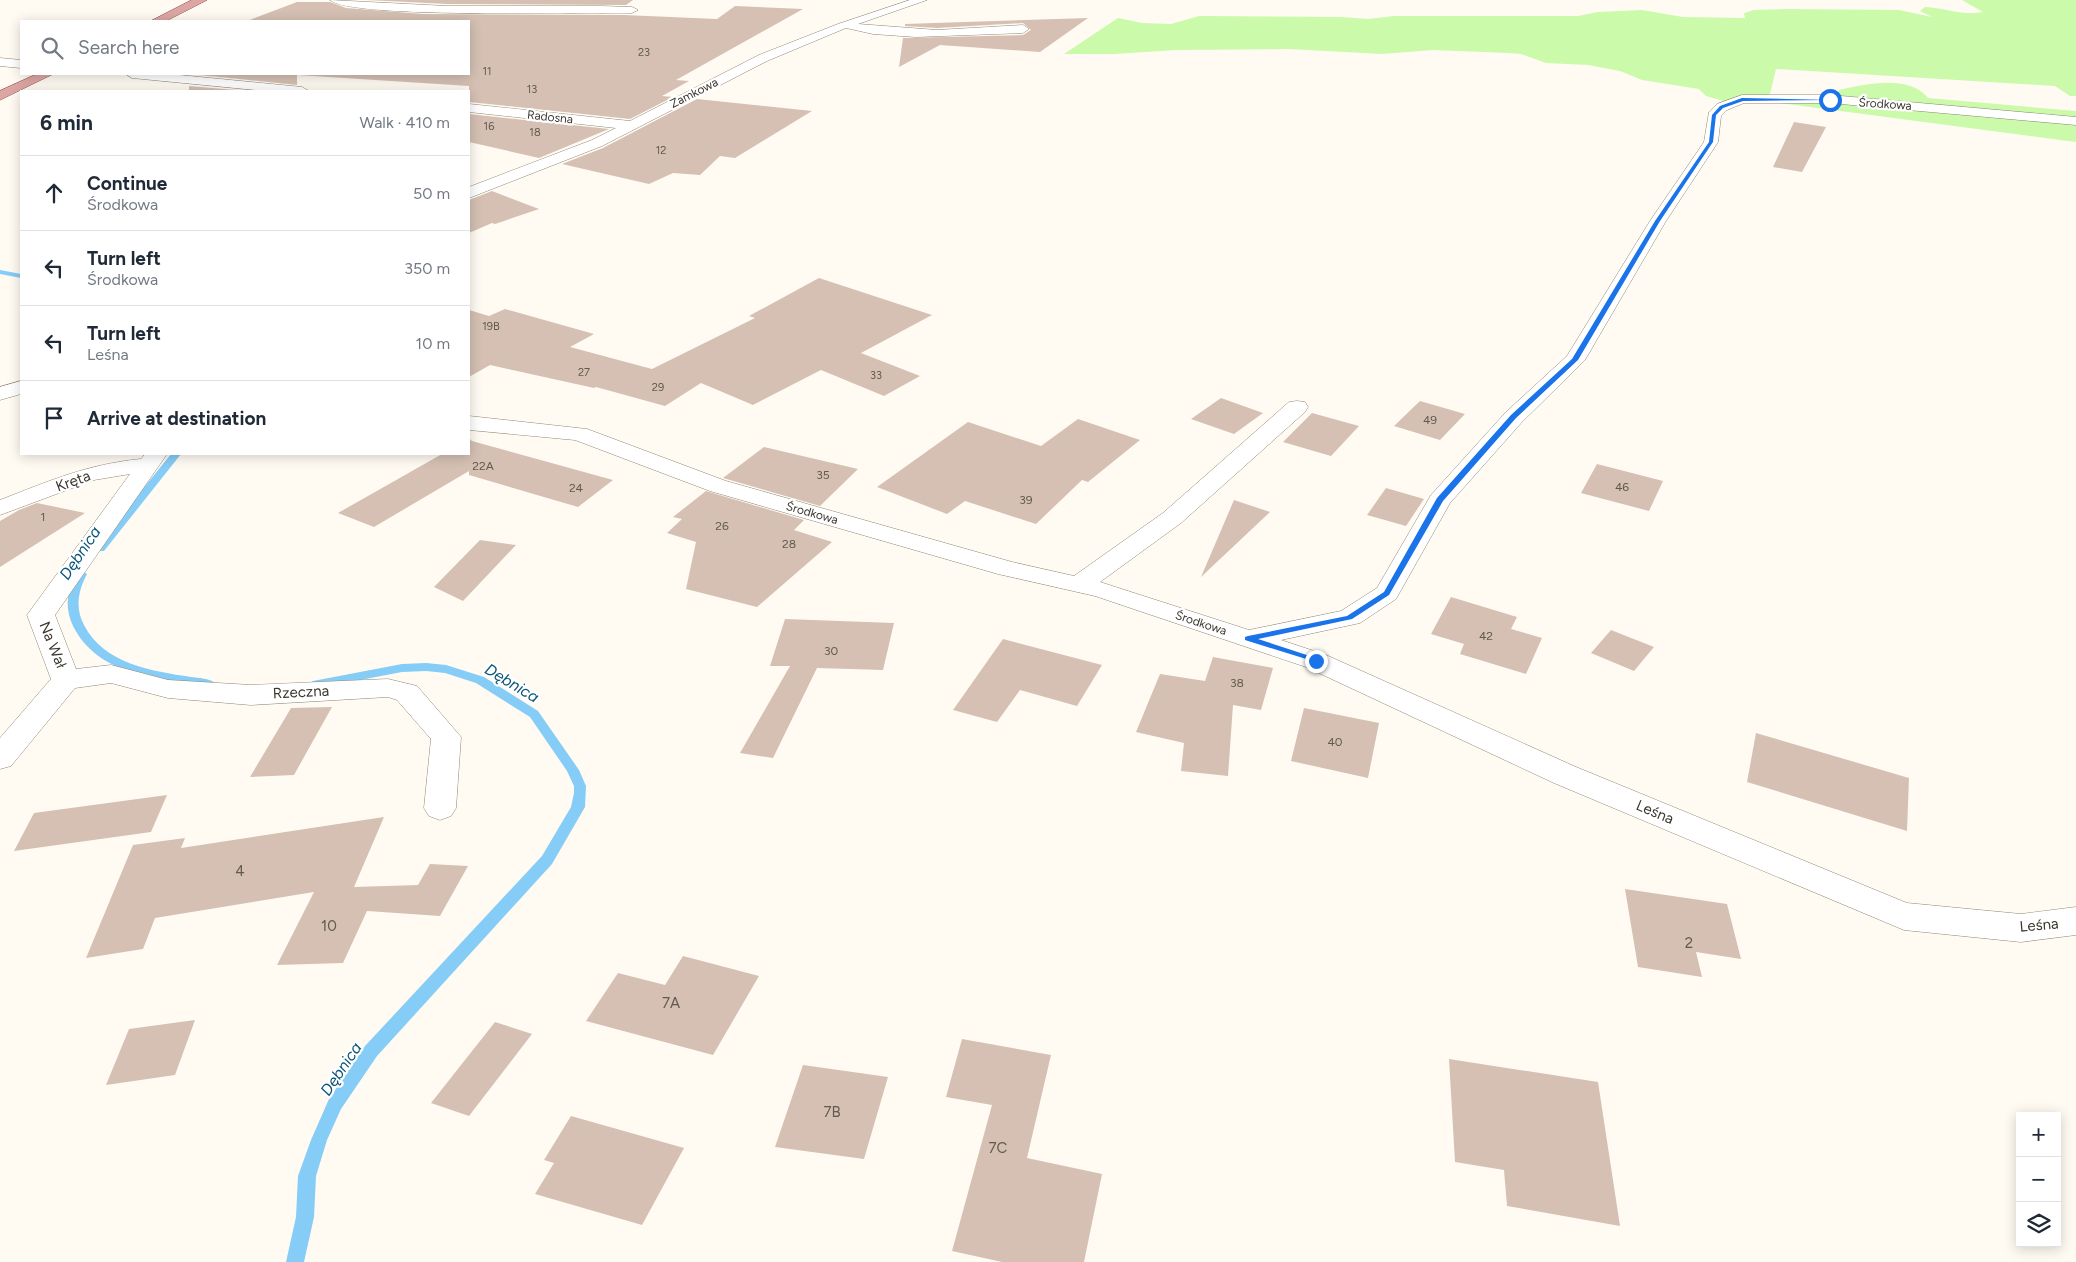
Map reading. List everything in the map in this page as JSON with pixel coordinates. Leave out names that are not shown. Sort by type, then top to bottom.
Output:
[{"type":"main road","points":[[159,20],[201,0]]},
{"type":"main road","points":[[0,96],[45,75]]},
{"type":"street","points":[[336,0],[384,7],[514,11],[568,7],[632,10]]},
{"type":"street","name":"Zamkowa","points":[[470,193],[597,143],[763,58],[842,26],[921,0]]},
{"type":"street","points":[[842,26],[880,32],[952,35],[1023,29]]},
{"type":"street","points":[[142,75],[292,90]]},
{"type":"street","name":"Środkowa","points":[[470,423],[579,434],[718,486],[1007,569],[1102,590],[1248,639],[1350,618],[1387,593],[1440,500],[1514,417],[1575,360],[1658,221],[1711,142],[1714,115],[1722,107],[1742,100],[1782,98],[1906,105],[2076,121]]},
{"type":"street","name":"Radosna","points":[[470,108],[631,125]]},
{"type":"street","points":[[0,394],[20,387]]},
{"type":"street","points":[[0,394],[20,398]]},
{"type":"street","points":[[1078,584],[1172,518],[1297,408]]},
{"type":"street","name":"Kręta","points":[[0,508],[86,475],[152,459]]},
{"type":"street","name":"Na Wał","points":[[0,758],[66,680],[41,615],[152,459]]},
{"type":"street","name":"Leśna","points":[[1248,639],[1316,661],[1565,775],[1904,916],[2021,928],[2076,921]]},
{"type":"street","name":"Rzeczna","points":[[66,680],[111,674],[168,689],[251,695],[388,688],[407,693],[446,737],[440,808]]},
{"type":"green space","points":[[1962,0],[2076,0],[2076,96],[2070,96],[2055,86],[1776,69],[1769,98],[1833,101],[1839,90],[1862,85],[1899,83],[1920,91],[1928,98],[2076,111],[2076,142],[1750,99],[1730,103],[1706,96],[1699,89],[1642,80],[1620,71],[1588,65],[1546,63],[1521,54],[1433,50],[1382,54],[1289,49],[1176,50],[1114,54],[1064,54],[1118,18],[1142,23],[1171,24],[1199,16],[1341,17],[1368,19],[1394,16],[1578,16],[1598,12],[1642,10],[1683,17],[1745,18],[1744,13],[1754,10],[1784,9],[1899,10],[1932,17],[1920,11],[1925,7],[1961,12],[1983,12]]},
{"type":"building","points":[[367,0],[633,0],[626,5],[447,4]]},
{"type":"building","points":[[297,2],[330,2],[346,8],[423,14],[624,15],[717,19],[735,6],[803,9],[676,80],[689,81],[662,96],[673,97],[630,119],[470,102],[469,86],[297,75],[470,75],[470,20],[250,20]]},
{"type":"building","points":[[1088,18],[1040,52],[940,45],[899,67],[903,38],[1023,35],[1031,30],[1023,23],[937,28],[905,26],[905,24]]},
{"type":"building","points":[[200,75],[297,75],[297,85]]},
{"type":"building","points":[[189,86],[236,90],[189,90]]},
{"type":"building","points":[[697,99],[812,111],[735,158],[720,156],[700,175],[673,173],[649,184],[562,164],[603,148]]},
{"type":"building","points":[[470,114],[609,129],[539,158],[470,142]]},
{"type":"building","points":[[1794,122],[1826,127],[1802,172],[1773,167]]},
{"type":"building","points":[[492,191],[539,209],[495,224],[492,223],[470,233],[470,200]]},
{"type":"building","points":[[819,278],[932,315],[861,353],[920,376],[884,396],[821,370],[753,405],[701,383],[665,406],[596,387],[490,365],[470,376],[470,310],[489,316],[505,309],[594,334],[570,347],[652,369],[755,318],[749,316]]},
{"type":"building","points":[[1221,398],[1263,413],[1234,434],[1191,419]]},
{"type":"building","points":[[1420,401],[1465,414],[1440,440],[1394,426]]},
{"type":"building","points":[[1312,413],[1359,426],[1331,456],[1283,442]]},
{"type":"building","points":[[1078,419],[1140,440],[1088,482],[1082,480],[1036,524],[965,501],[947,514],[877,487],[968,422],[1041,446]]},
{"type":"building","points":[[470,439],[613,480],[578,507],[469,475],[469,471],[374,527],[338,513],[440,455],[470,455]]},
{"type":"building","points":[[764,447],[858,469],[820,506],[723,478]]},
{"type":"building","points":[[1597,464],[1663,481],[1649,511],[1581,493]]},
{"type":"building","points":[[1386,488],[1424,499],[1406,526],[1367,515]]},
{"type":"building","points":[[706,491],[804,520],[794,530],[832,542],[757,607],[686,589],[696,542],[667,533],[682,519],[673,517]]},
{"type":"building","points":[[1234,500],[1270,512],[1201,577]]},
{"type":"building","points":[[37,503],[85,513],[0,567],[0,521],[19,510]]},
{"type":"building","points":[[480,540],[516,545],[463,601],[434,587]]},
{"type":"building","points":[[1451,597],[1517,617],[1511,629],[1542,638],[1526,674],[1460,654],[1464,644],[1431,634]]},
{"type":"building","points":[[785,619],[894,623],[883,670],[817,668],[773,758],[740,753],[790,666],[770,666]]},
{"type":"building","points":[[1611,630],[1654,647],[1634,671],[1591,653]]},
{"type":"building","points":[[1003,639],[1102,665],[1077,706],[1020,690],[997,722],[953,710]]},
{"type":"building","points":[[1213,657],[1273,668],[1261,710],[1233,705],[1228,776],[1181,771],[1184,743],[1136,732],[1160,674],[1205,681]]},
{"type":"building","points":[[332,707],[294,775],[250,777],[291,708]]},
{"type":"building","points":[[1304,708],[1379,723],[1368,778],[1291,761]]},
{"type":"building","points":[[1756,733],[1909,778],[1907,831],[1747,782]]},
{"type":"building","points":[[167,795],[151,832],[14,851],[34,813]]},
{"type":"building","points":[[384,817],[354,887],[418,885],[430,864],[468,866],[440,916],[367,911],[343,963],[277,965],[314,892],[155,918],[143,949],[86,958],[133,845],[185,838],[181,848]]},
{"type":"building","points":[[1625,889],[1727,904],[1741,959],[1696,952],[1702,977],[1638,967]]},
{"type":"building","points":[[683,956],[759,976],[713,1055],[586,1021],[618,973],[665,985]]},
{"type":"building","points":[[195,1020],[175,1075],[106,1085],[129,1029]]},
{"type":"building","points":[[495,1022],[532,1034],[469,1116],[431,1103]]},
{"type":"building","points":[[962,1039],[1051,1055],[1027,1158],[1102,1174],[1084,1262],[1002,1262],[952,1251],[992,1105],[946,1097]]},
{"type":"building","points":[[1449,1059],[1598,1082],[1620,1226],[1507,1206],[1504,1170],[1455,1162]]},
{"type":"building","points":[[803,1065],[888,1077],[864,1159],[775,1147]]},
{"type":"building","points":[[571,1116],[684,1148],[642,1225],[535,1194],[554,1163],[544,1160]]},
{"type":"waterway","name":"Dębnica","points":[[0,272],[20,276]]},
{"type":"waterway","name":"Dębnica","points":[[100,549],[175,455]]},
{"type":"waterway","name":"Dębnica","points":[[82,574],[73,597],[74,614],[85,638],[98,651],[132,669],[210,684]]},
{"type":"waterway","name":"Dębnica","points":[[295,1262],[305,1217],[307,1176],[319,1140],[335,1104],[371,1051],[547,860],[578,807],[580,793],[580,786],[573,770],[534,714],[480,680],[446,669],[426,667],[402,668],[313,685]]},
{"type":"route","points":[[1316,661],[1248,639],[1350,618],[1387,593],[1440,500],[1514,417],[1575,360],[1658,221],[1711,142],[1714,115],[1722,107],[1742,100],[1782,98],[1830,100]]}]
